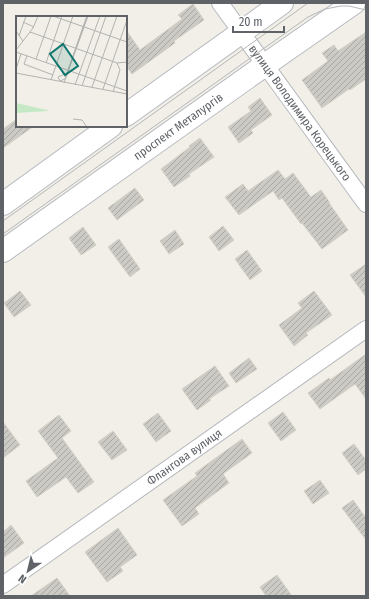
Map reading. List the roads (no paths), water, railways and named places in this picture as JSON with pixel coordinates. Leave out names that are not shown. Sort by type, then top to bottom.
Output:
[{"type":"main road","points":[[127,114],[282,3]]},
{"type":"main road","name":"проспект Металургів","points":[[3,251],[354,3]]},
{"type":"main road","points":[[3,204],[110,127]]},
{"type":"street","name":"вулиця Володимира Корецького","points":[[220,3],[366,204]]},
{"type":"street","name":"Флангова вулиця","points":[[3,585],[366,329]]},
{"type":"tram line","points":[[3,221],[308,3]]},
{"type":"tram line","points":[[3,234],[308,17],[325,9],[341,6],[349,6],[366,10]]}]
